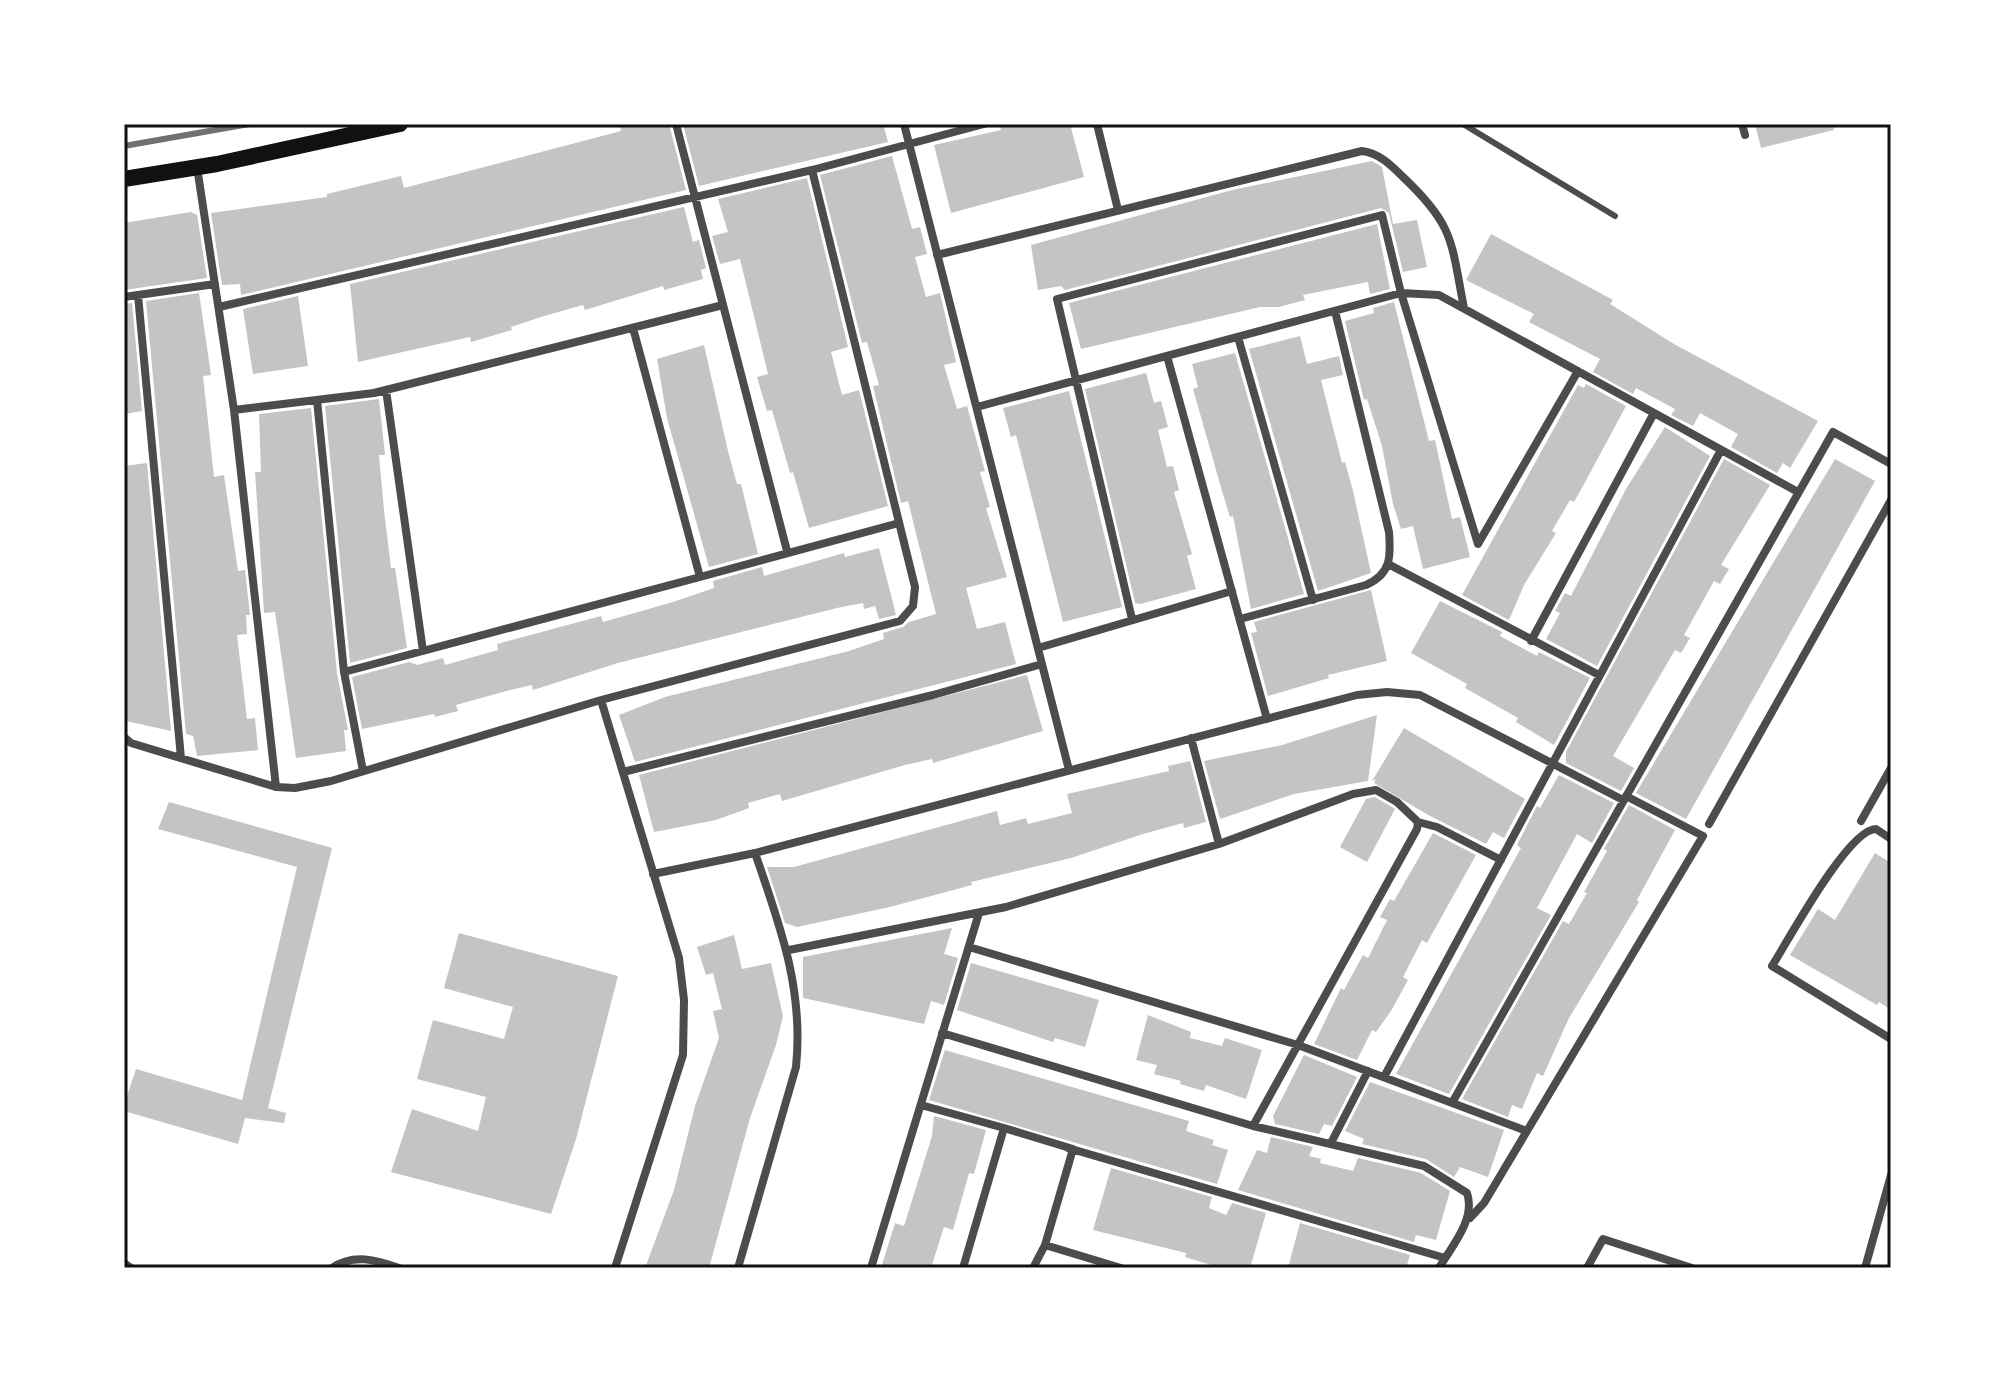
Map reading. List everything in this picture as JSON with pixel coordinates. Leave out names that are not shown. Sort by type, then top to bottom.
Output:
[{"type":"main road","points":[[124,179],[197,167],[400,124]]},
{"type":"street","points":[[676,124],[787,551]]},
{"type":"street","points":[[904,124],[1069,770]]},
{"type":"street","points":[[219,307],[812,170],[984,124]]},
{"type":"street","points":[[1097,124],[1118,210]]},
{"type":"street","points":[[1742,124],[1745,135]]},
{"type":"street","points":[[937,255],[1352,151],[1369,152],[1389,163],[1440,214],[1450,235],[1464,308]]},
{"type":"street","points":[[197,167],[234,410],[276,787]]},
{"type":"street","points":[[124,737],[131,743],[276,787],[295,788],[363,771],[601,700],[900,621],[913,606],[915,587],[812,170]]},
{"type":"street","points":[[1132,619],[1057,299],[1382,215],[1401,293],[1478,544],[1578,371]]},
{"type":"street","points":[[124,297],[215,284]]},
{"type":"street","points":[[977,407],[1401,293],[1439,295],[1798,492]]},
{"type":"street","points":[[138,295],[181,758]]},
{"type":"street","points":[[234,410],[386,390],[723,305]]},
{"type":"street","points":[[1240,619],[1366,585],[1381,579],[1390,565],[1389,532],[1335,311]]},
{"type":"street","points":[[633,328],[700,577]]},
{"type":"street","points":[[1238,337],[1313,600]]},
{"type":"street","points":[[1167,356],[1267,719]]},
{"type":"street","points":[[386,390],[423,651]]},
{"type":"street","points":[[317,400],[344,672],[363,771]]},
{"type":"street","points":[[1531,641],[1654,413]]},
{"type":"street","points":[[1452,1103],[1833,432],[1891,464]]},
{"type":"street","points":[[1384,1077],[1721,450]]},
{"type":"street","points":[[1709,824],[1891,500]]},
{"type":"street","points":[[344,672],[899,523]]},
{"type":"street","points":[[1390,565],[1599,675]]},
{"type":"street","points":[[1038,648],[1232,591]]},
{"type":"street","points":[[623,772],[933,695],[1042,664]]},
{"type":"street","points":[[653,874],[755,853],[1357,695],[1387,692],[1420,695],[1553,765],[1703,836],[1524,1130],[1484,1203],[1465,1223],[1439,1268]]},
{"type":"street","points":[[601,700],[679,958],[684,1000],[683,1055],[615,1268]]},
{"type":"street","points":[[1191,738],[1219,844]]},
{"type":"street","points":[[1861,821],[1891,768]]},
{"type":"street","points":[[789,950],[979,913],[1219,844],[1366,790],[1376,790],[1397,802],[1418,822],[1437,827],[1501,860]]},
{"type":"street","points":[[1253,1126],[1417,829],[1418,822]]},
{"type":"street","points":[[1891,839],[1876,829],[1862,834],[1844,853],[1772,966],[1891,1039]]},
{"type":"street","points":[[738,1268],[796,1067],[798,1042],[789,950],[755,853]]},
{"type":"street","points":[[871,1268],[979,913]]},
{"type":"street","points":[[969,947],[1298,1045],[1524,1130]]},
{"type":"street","points":[[942,1033],[1253,1126],[1424,1166],[1452,1180],[1469,1199],[1465,1223]]},
{"type":"street","points":[[1331,1143],[1368,1071]]},
{"type":"street","points":[[921,1105],[1445,1258]]},
{"type":"street","points":[[963,1268],[1004,1128]]},
{"type":"street","points":[[1033,1268],[1045,1245],[1073,1149],[1068,1148]]},
{"type":"street","points":[[1865,1268],[1891,1175]]},
{"type":"street","points":[[1587,1268],[1603,1239],[1692,1268]]},
{"type":"street","points":[[1045,1245],[1121,1268]]},
{"type":"street","points":[[332,1268],[356,1260],[374,1259],[399,1268]]},
{"type":"street","points":[[124,1263],[131,1268]]},
{"type":"lane","points":[[1463,124],[1615,216]]},
{"type":"building","points":[[669,124],[686,190],[241,295],[240,284],[222,285],[211,213],[327,197],[327,194],[401,176],[404,188],[621,131],[620,127]]},
{"type":"building","points":[[683,124],[883,124],[888,142],[699,186]]},
{"type":"building","points":[[1012,124],[1070,124],[1084,177],[951,213],[934,145],[1001,130],[1000,127]]},
{"type":"building","points":[[1755,124],[1833,124],[1834,130],[1761,148]]},
{"type":"building","points":[[892,156],[912,229],[920,227],[927,254],[915,257],[926,297],[940,293],[956,362],[944,365],[957,409],[967,406],[985,471],[980,472],[990,507],[986,508],[1007,577],[966,588],[977,629],[1005,622],[1016,664],[635,762],[619,715],[665,697],[849,651],[884,639],[883,633],[936,614],[908,501],[901,503],[873,386],[879,385],[867,342],[862,343],[820,175]]},
{"type":"building","points":[[1372,161],[1382,167],[1393,224],[1417,220],[1427,267],[1403,272],[1389,213],[1381,208],[1065,290],[1061,286],[1038,290],[1031,245],[1232,190]]},
{"type":"building","points":[[807,178],[848,347],[831,352],[842,395],[859,390],[888,506],[809,528],[772,410],[767,411],[757,377],[768,374],[740,259],[720,264],[712,236],[728,232],[718,199]]},
{"type":"building","points":[[684,207],[693,242],[699,240],[706,268],[701,270],[703,279],[664,290],[663,286],[585,310],[583,305],[471,342],[470,337],[358,362],[350,284]]},
{"type":"building","points":[[191,212],[197,215],[207,278],[124,290],[124,223]]},
{"type":"building","points":[[1377,224],[1390,289],[1370,294],[1368,282],[1303,295],[1305,300],[1279,307],[1260,307],[1081,349],[1069,303]]},
{"type":"building","points":[[1491,234],[1613,300],[1610,304],[1674,344],[1818,421],[1790,468],[1783,463],[1777,473],[1731,447],[1738,434],[1700,413],[1693,426],[1671,415],[1675,409],[1636,388],[1633,394],[1593,372],[1600,359],[1529,322],[1534,314],[1466,280]]},
{"type":"building","points":[[199,293],[211,375],[203,376],[214,477],[224,475],[238,571],[245,570],[250,615],[246,615],[247,634],[237,635],[247,719],[255,718],[258,750],[197,756],[193,736],[186,734],[146,301]]},
{"type":"building","points":[[298,296],[308,366],[253,374],[243,309]]},
{"type":"building","points":[[1394,302],[1429,441],[1435,440],[1452,519],[1460,517],[1470,557],[1423,569],[1413,526],[1401,529],[1393,504],[1382,446],[1367,399],[1364,400],[1345,321],[1374,313],[1373,308]]},
{"type":"building","points":[[132,303],[142,411],[124,414],[124,304]]},
{"type":"building","points":[[1300,336],[1307,364],[1339,356],[1343,375],[1321,380],[1342,463],[1345,462],[1353,491],[1371,573],[1318,591],[1249,349]]},
{"type":"building","points":[[704,345],[728,451],[737,484],[741,484],[758,554],[709,567],[667,418],[657,359]]},
{"type":"building","points":[[1235,353],[1304,594],[1251,609],[1233,516],[1230,517],[1193,389],[1198,387],[1192,364]]},
{"type":"building","points":[[1146,373],[1154,403],[1161,401],[1168,427],[1158,430],[1167,467],[1173,466],[1179,490],[1174,492],[1192,554],[1187,556],[1196,589],[1140,604],[1135,603],[1085,389]]},
{"type":"building","points":[[1586,384],[1626,406],[1574,502],[1570,500],[1552,531],[1556,533],[1524,585],[1509,620],[1462,595],[1578,385],[1584,388]]},
{"type":"building","points":[[1069,391],[1122,607],[1063,622],[1016,435],[1011,437],[1003,408]]},
{"type":"building","points":[[379,399],[385,455],[379,455],[384,510],[391,568],[395,568],[407,648],[350,663],[325,406]]},
{"type":"building","points":[[311,408],[337,673],[348,730],[344,730],[346,751],[296,758],[275,612],[264,613],[255,472],[261,472],[259,414]]},
{"type":"building","points":[[1665,427],[1710,456],[1597,666],[1546,639],[1560,613],[1555,611],[1565,593],[1571,596],[1626,489]]},
{"type":"building","points":[[1724,459],[1770,485],[1721,565],[1729,569],[1720,584],[1714,581],[1684,635],[1690,638],[1681,653],[1675,650],[1613,756],[1634,768],[1621,791],[1566,763],[1566,752]]},
{"type":"building","points":[[1835,459],[1875,481],[1686,819],[1636,793]]},
{"type":"building","points":[[147,463],[171,731],[126,721],[124,703],[124,466]]},
{"type":"building","points":[[879,548],[896,615],[879,619],[875,606],[864,609],[863,603],[837,608],[618,663],[533,690],[532,685],[510,690],[456,705],[458,711],[435,717],[434,714],[362,729],[352,677],[409,662],[417,665],[443,658],[445,665],[498,650],[497,644],[601,616],[603,622],[673,602],[714,588],[713,581],[762,567],[764,576],[844,553],[845,557]]},
{"type":"building","points":[[1371,590],[1387,661],[1328,675],[1329,678],[1268,696],[1251,633],[1257,632],[1254,622]]},
{"type":"building","points":[[1440,601],[1502,632],[1500,636],[1537,656],[1539,652],[1590,678],[1554,745],[1516,722],[1518,718],[1465,688],[1467,684],[1411,653]]},
{"type":"building","points":[[1027,675],[1043,731],[933,763],[932,759],[905,765],[782,801],[780,794],[748,803],[749,808],[716,820],[654,832],[639,775]]},
{"type":"building","points":[[1377,715],[1368,781],[1294,794],[1220,819],[1204,761],[1282,745]]},
{"type":"building","points":[[1404,728],[1525,799],[1504,838],[1493,832],[1486,844],[1374,783],[1376,779],[1372,781]]},
{"type":"building","points":[[1190,761],[1206,822],[1184,828],[1183,823],[1071,858],[971,882],[972,885],[890,907],[797,927],[785,923],[767,867],[794,867],[997,811],[1000,825],[1026,818],[1028,824],[1072,813],[1067,794],[1169,771],[1168,766]]},
{"type":"building","points":[[1559,775],[1614,803],[1592,843],[1577,834],[1537,908],[1551,915],[1449,1094],[1396,1074],[1521,848],[1517,845],[1537,806],[1540,808]]},
{"type":"building","points":[[1375,797],[1395,809],[1367,862],[1340,847],[1366,799]]},
{"type":"building","points":[[169,802],[332,848],[268,1108],[286,1113],[284,1123],[245,1118],[238,1144],[124,1111],[124,1105],[136,1069],[242,1100],[297,867],[158,829]]},
{"type":"building","points":[[1629,805],[1675,830],[1637,900],[1639,902],[1569,1018],[1543,1076],[1537,1073],[1522,1109],[1512,1105],[1508,1117],[1462,1099],[1563,921],[1569,924],[1587,893],[1584,892],[1607,851],[1604,849]]},
{"type":"building","points":[[1433,833],[1476,855],[1427,943],[1422,940],[1403,977],[1408,980],[1391,1011],[1376,1032],[1372,1030],[1357,1060],[1314,1044],[1341,988],[1344,990],[1363,955],[1368,958],[1387,920],[1380,917],[1390,899],[1394,901]]},
{"type":"building","points":[[1875,853],[1891,863],[1891,1010],[1790,955],[1818,909],[1835,920]]},
{"type":"building","points":[[952,928],[944,954],[958,958],[944,1005],[931,1001],[924,1024],[803,998],[803,957]]},
{"type":"building","points":[[459,933],[618,976],[576,1139],[551,1214],[391,1172],[412,1109],[478,1131],[486,1097],[417,1079],[433,1020],[504,1039],[513,1007],[444,988]]},
{"type":"building","points":[[734,935],[742,969],[771,963],[783,1016],[776,1045],[750,1118],[709,1268],[645,1268],[674,1190],[695,1106],[719,1038],[713,1011],[722,1009],[713,973],[706,975],[697,947]]},
{"type":"building","points":[[971,963],[1099,1000],[1085,1047],[1055,1038],[1053,1042],[957,1010]]},
{"type":"building","points":[[1148,1015],[1191,1032],[1190,1038],[1222,1046],[1225,1038],[1262,1050],[1246,1099],[1206,1085],[1204,1091],[1180,1084],[1181,1081],[1154,1074],[1157,1065],[1136,1060]]},
{"type":"building","points":[[945,1050],[1189,1121],[1186,1131],[1214,1140],[1212,1145],[1228,1150],[1217,1184],[929,1100]]},
{"type":"building","points":[[1304,1055],[1357,1077],[1332,1126],[1324,1124],[1319,1134],[1275,1124],[1273,1116]]},
{"type":"building","points":[[1370,1082],[1504,1130],[1488,1177],[1460,1167],[1454,1177],[1426,1159],[1362,1144],[1364,1139],[1345,1131]]},
{"type":"building","points":[[934,1116],[986,1130],[974,1174],[969,1173],[953,1230],[944,1227],[931,1268],[881,1268],[895,1223],[904,1226],[932,1136]]},
{"type":"building","points":[[1271,1137],[1313,1147],[1309,1156],[1321,1159],[1320,1163],[1353,1171],[1358,1158],[1421,1173],[1450,1191],[1436,1240],[1416,1235],[1414,1242],[1238,1190],[1257,1150],[1267,1153]]},
{"type":"building","points":[[1111,1168],[1212,1197],[1209,1208],[1226,1215],[1232,1203],[1266,1213],[1250,1268],[1211,1265],[1185,1257],[1186,1253],[1093,1230]]},
{"type":"building","points":[[1300,1223],[1410,1255],[1406,1268],[1288,1268]]},
{"type":"railway","points":[[124,146],[249,124]]}]
